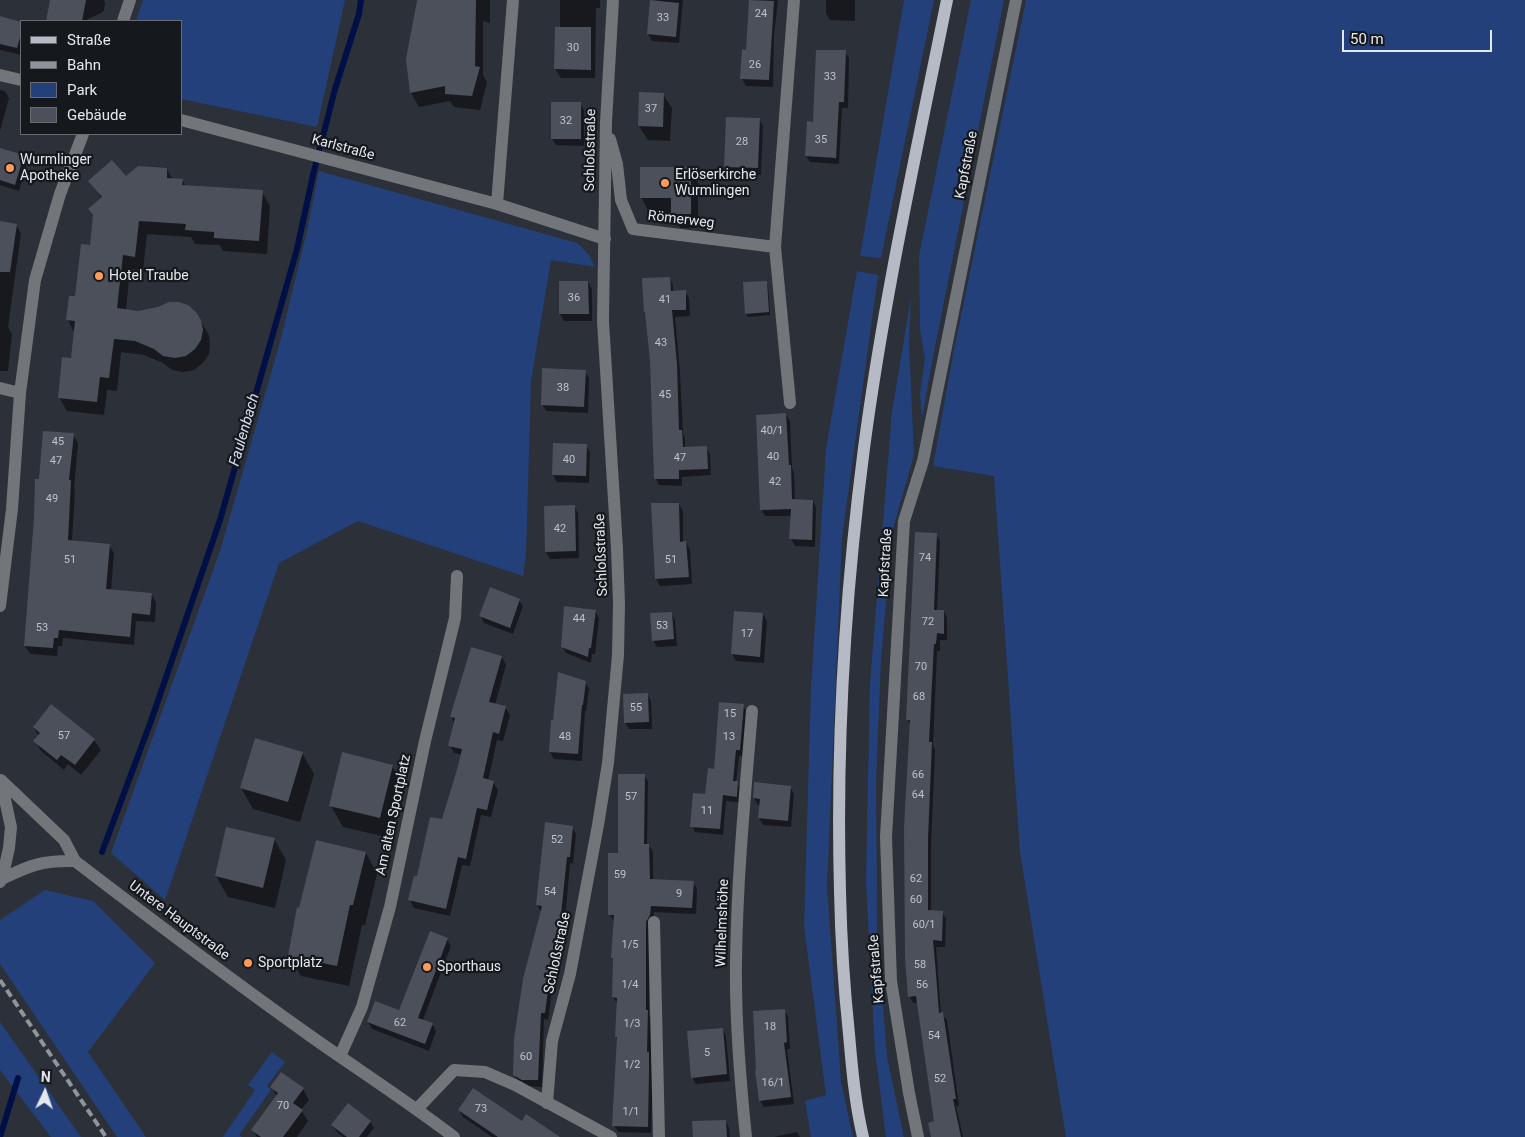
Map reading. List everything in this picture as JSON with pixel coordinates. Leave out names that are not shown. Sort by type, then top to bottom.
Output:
[{"type":"main road","points":[[863,1137],[857,1111],[844,978],[839,863],[844,656],[864,448],[879,348],[904,207],[948,0]]},
{"type":"street","points":[[123,20],[130,0]]},
{"type":"street","points":[[497,204],[513,0]]},
{"type":"street","name":"Schloßstraße","points":[[547,1103],[552,1041],[570,974],[608,763],[618,656],[617,549],[603,322],[606,122],[614,0]]},
{"type":"street","points":[[790,404],[775,247],[794,0]]},
{"type":"street","name":"Kapfstraße","points":[[918,1137],[891,981],[886,837],[904,521],[923,461],[1016,0]]},
{"type":"street","points":[[0,74],[20,80]]},
{"type":"street","name":"Karlstraße","points":[[182,120],[497,204],[605,239]]},
{"type":"street","name":"Römerweg","points":[[606,122],[617,164],[621,200],[633,229],[775,247]]},
{"type":"street","points":[[0,606],[12,509],[20,393],[35,280],[60,194],[83,135]]},
{"type":"street","points":[[0,388],[20,393]]},
{"type":"street","name":"Am alten Sportplatz","points":[[340,1056],[362,1007],[390,907],[425,741],[455,618],[457,576]]},
{"type":"street","name":"Wilhelmshöhe","points":[[746,1137],[739,1064],[736,963],[738,896],[752,711]]},
{"type":"street","name":"Untere Hauptstraße","points":[[0,779],[64,840],[75,861],[188,948],[418,1109],[454,1137]]},
{"type":"street","name":"Untere Hauptstraße","points":[[0,779],[10,826],[8,848],[1,881]]},
{"type":"street","points":[[1,881],[30,865],[55,860],[75,861]]},
{"type":"street","points":[[654,922],[659,1137]]},
{"type":"street","points":[[418,1109],[454,1070],[485,1072],[515,1085],[611,1137]]},
{"type":"green space","points":[[143,0],[345,0],[317,127],[182,99],[182,20],[136,20]]},
{"type":"green space","points":[[904,0],[934,0],[881,258],[860,256]]},
{"type":"green space","points":[[971,0],[1004,0],[922,418],[920,393],[925,359],[920,329],[919,256]]},
{"type":"green space","points":[[1026,0],[1525,0],[1525,1137],[1066,1137],[1020,852],[994,476],[933,466],[953,355]]},
{"type":"green space","points":[[319,171],[577,243],[589,255],[595,267],[551,260],[531,381],[526,555],[523,576],[358,521],[279,563],[165,900],[111,853],[220,551],[280,342],[307,231]]},
{"type":"green space","points":[[857,271],[878,275],[842,538],[827,887],[841,1081],[853,1137],[811,1137],[805,1101],[826,1095],[804,926],[811,689],[826,449]]},
{"type":"green space","points":[[911,298],[909,343],[914,455],[892,532],[881,660],[876,780],[877,927],[887,1057],[904,1137],[886,1137],[875,1051],[866,881],[870,683],[892,412]]},
{"type":"green space","points":[[45,890],[93,901],[155,963],[88,1052],[146,1137],[117,1137],[0,964],[0,920]]},
{"type":"green space","points":[[0,1022],[81,1137],[51,1137],[0,1070]]},
{"type":"green space","points":[[272,1052],[285,1062],[267,1086],[271,1090],[239,1135],[242,1137],[223,1137],[255,1090],[248,1085]]},
{"type":"building","points":[[50,0],[86,0],[82,20],[46,20]]},
{"type":"building","points":[[417,0],[476,0],[475,66],[480,67],[472,96],[445,94],[445,86],[410,93],[406,59]]},
{"type":"building","points":[[650,0],[679,3],[676,37],[647,34]]},
{"type":"building","points":[[749,0],[774,1],[769,80],[740,79],[742,49],[746,50]]},
{"type":"building","points":[[0,16],[20,22],[20,38],[17,48],[0,44]]},
{"type":"building","points":[[555,27],[591,27],[591,70],[554,69]]},
{"type":"building","points":[[816,50],[846,50],[844,102],[839,102],[836,158],[805,156],[807,121],[813,122]]},
{"type":"building","points":[[639,92],[664,93],[663,127],[638,126]]},
{"type":"building","points":[[551,102],[581,102],[581,139],[551,139]]},
{"type":"building","points":[[726,117],[760,118],[758,168],[724,167]]},
{"type":"building","name":"Wurmlinger Apotheke","points":[[0,148],[24,155],[15,185],[0,180]]},
{"type":"building","name":"Hotel Traube","points":[[112,160],[126,176],[138,166],[167,168],[167,178],[183,179],[182,185],[263,190],[259,241],[214,238],[214,232],[185,230],[186,224],[139,221],[135,257],[123,255],[117,308],[138,311],[158,307],[169,302],[179,302],[188,305],[201,320],[203,330],[201,340],[195,349],[186,356],[175,358],[163,356],[154,349],[135,341],[114,339],[109,378],[100,377],[97,402],[58,398],[62,357],[71,358],[75,321],[66,320],[69,296],[75,296],[81,244],[90,245],[93,215],[88,209],[102,197],[88,181]]},
{"type":"building","name":"Erlöserkirche Wurmlingen","points":[[640,167],[691,167],[691,214],[671,214],[671,198],[640,198]]},
{"type":"building","points":[[0,221],[17,224],[10,272],[0,272]]},
{"type":"building","points":[[670,277],[671,291],[686,290],[686,310],[672,310],[677,364],[679,430],[682,430],[683,447],[707,446],[708,469],[679,470],[679,479],[654,479],[650,361],[642,278]]},
{"type":"building","points":[[559,281],[588,281],[589,314],[559,314]]},
{"type":"building","points":[[767,281],[769,312],[745,314],[743,282]]},
{"type":"building","points":[[542,368],[586,370],[584,407],[541,405]]},
{"type":"building","points":[[786,413],[792,499],[813,500],[812,540],[789,539],[791,509],[760,510],[756,415]]},
{"type":"building","points":[[43,431],[74,433],[69,480],[71,480],[68,540],[110,544],[106,589],[152,593],[150,615],[132,613],[130,637],[59,630],[58,638],[54,638],[53,648],[24,646],[34,518],[35,479],[39,479]]},
{"type":"building","points":[[553,443],[587,444],[586,476],[552,475]]},
{"type":"building","points":[[651,503],[679,503],[680,542],[686,541],[689,577],[655,579]]},
{"type":"building","points":[[575,505],[576,551],[545,552],[544,506]]},
{"type":"building","points":[[915,532],[937,533],[934,610],[944,610],[944,634],[937,633],[936,644],[934,644],[929,742],[932,742],[928,839],[928,910],[943,911],[942,941],[933,940],[939,1013],[943,1012],[956,1099],[953,1099],[961,1137],[931,1137],[928,1123],[934,1121],[916,996],[908,997],[905,958],[904,827],[910,720],[906,720]]},
{"type":"building","points":[[490,587],[520,599],[510,628],[479,616]]},
{"type":"building","points":[[564,606],[596,610],[588,657],[561,647]]},
{"type":"building","points":[[734,611],[763,613],[760,657],[731,654]]},
{"type":"building","points":[[672,612],[674,639],[652,641],[650,613]]},
{"type":"building","points":[[471,647],[502,656],[489,702],[506,706],[499,734],[493,732],[483,778],[494,781],[487,810],[477,808],[466,859],[458,857],[446,909],[408,900],[414,876],[417,876],[430,817],[442,819],[458,766],[462,749],[448,746],[455,718],[450,717]]},
{"type":"building","points":[[558,672],[586,681],[578,754],[549,752],[551,720],[553,720]]},
{"type":"building","points":[[648,693],[649,722],[624,723],[623,694]]},
{"type":"building","points":[[719,702],[744,704],[740,750],[736,750],[733,781],[738,781],[737,797],[723,795],[720,829],[690,827],[693,793],[705,794],[708,768],[714,769]]},
{"type":"building","points":[[51,704],[95,739],[75,765],[61,755],[57,760],[33,741],[40,733],[33,727]]},
{"type":"building","points":[[255,738],[303,752],[288,802],[240,788]]},
{"type":"building","points":[[342,752],[393,765],[380,818],[329,806]]},
{"type":"building","points":[[618,774],[645,774],[644,844],[649,844],[650,879],[694,881],[692,908],[651,906],[650,915],[646,922],[646,1010],[648,1010],[647,1052],[649,1052],[648,1127],[612,1126],[617,1037],[615,1037],[617,998],[612,997],[613,958],[611,958],[614,915],[608,915],[608,853],[618,853]]},
{"type":"building","points":[[754,782],[791,786],[788,821],[758,818],[760,799],[753,798]]},
{"type":"building","points":[[545,822],[573,826],[570,857],[567,857],[559,934],[547,983],[549,983],[545,1013],[541,1013],[538,1080],[522,1080],[513,1075],[514,1039],[523,979],[542,906],[536,905]]},
{"type":"building","points":[[226,827],[275,838],[263,888],[215,876]]},
{"type":"building","points":[[316,840],[366,852],[353,905],[350,905],[337,966],[288,956],[297,907],[299,908]]},
{"type":"building","points":[[430,931],[448,938],[418,1018],[433,1023],[425,1044],[367,1022],[375,1001],[399,1010]]},
{"type":"building","points":[[785,1009],[787,1042],[784,1043],[791,1097],[759,1101],[755,1070],[753,1011]]},
{"type":"building","points":[[723,1028],[727,1074],[691,1078],[687,1031]]},
{"type":"building","points":[[281,1072],[304,1088],[293,1103],[303,1110],[283,1137],[261,1137],[251,1130],[278,1093],[270,1087]]},
{"type":"building","points":[[473,1088],[522,1121],[526,1114],[560,1137],[498,1137],[458,1110]]},
{"type":"building","points":[[348,1103],[371,1121],[359,1137],[347,1137],[331,1125]]},
{"type":"building","points":[[726,1120],[727,1137],[693,1137],[692,1121]]},
{"type":"waterway","name":"Faulenbach","points":[[102,852],[151,721],[220,520],[297,249],[313,175],[335,89],[359,14],[361,0]]},
{"type":"waterway","name":"Faulenbach","points":[[0,1137],[18,1078]]},
{"type":"railway","points":[[0,980],[106,1137]]},
{"type":"place","name":"Wurmlinger Apotheke","points":[[10,168]]},
{"type":"place","name":"Erlöserkirche Wurmlingen","points":[[665,183]]},
{"type":"place","name":"Hotel Traube","points":[[99,276]]},
{"type":"place","name":"Sportplatz","points":[[248,963]]},
{"type":"place","name":"Sporthaus","points":[[427,967]]}]
